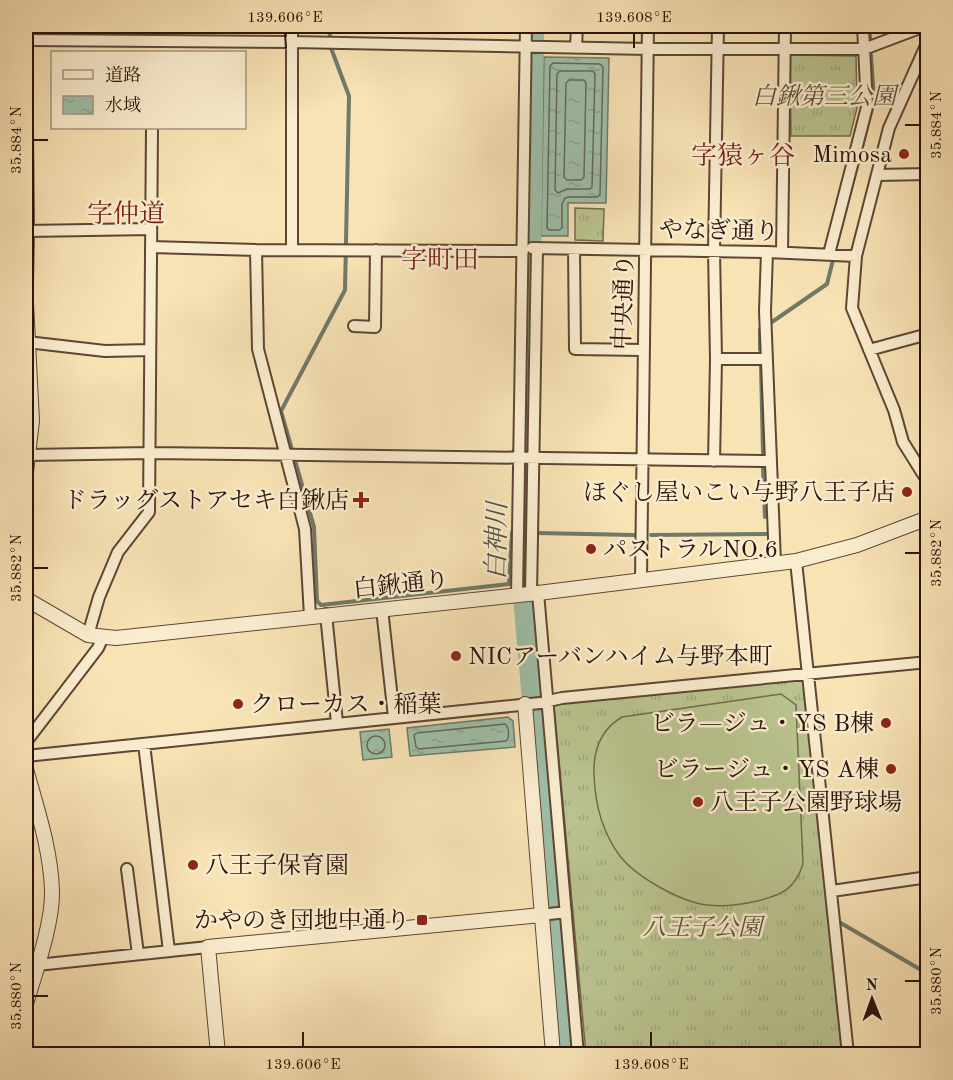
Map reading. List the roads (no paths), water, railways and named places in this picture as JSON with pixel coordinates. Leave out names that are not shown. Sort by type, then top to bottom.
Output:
[{"type":"street","points":[[26,31],[31,26]]},
{"type":"street","points":[[292,26],[292,250]]},
{"type":"street","points":[[526,26],[520,459],[527,594],[553,914],[553,1054]]},
{"type":"street","points":[[576,48],[577,26]]},
{"type":"street","name":"中央通り","points":[[641,579],[642,350],[646,250],[648,26]]},
{"type":"street","points":[[714,461],[716,359],[714,251],[718,26]]},
{"type":"street","points":[[782,253],[785,26]]},
{"type":"street","points":[[829,254],[867,107],[862,26]]},
{"type":"street","points":[[26,40],[292,42],[648,49],[864,49],[925,26]]},
{"type":"street","points":[[153,40],[153,51]]},
{"type":"street","points":[[927,41],[889,128],[856,256],[852,308],[894,411],[903,442],[927,482]]},
{"type":"street","points":[[26,128],[26,284]]},
{"type":"street","points":[[88,635],[99,597],[118,552],[149,512],[152,129]]},
{"type":"street","points":[[877,175],[927,174]]},
{"type":"street","points":[[26,238],[151,229]]},
{"type":"street","name":"やなぎ通り","points":[[151,247],[256,250],[537,248],[856,256]]},
{"type":"street","points":[[527,594],[533,459],[537,248]]},
{"type":"street","points":[[574,249],[575,349],[642,350]]},
{"type":"street","points":[[256,250],[258,349],[305,530],[310,616]]},
{"type":"street","points":[[354,326],[375,327],[375,250]]},
{"type":"street","points":[[767,252],[765,311],[775,563]]},
{"type":"street","points":[[26,303],[27,362],[32,421],[26,472]]},
{"type":"street","points":[[869,350],[927,334]]},
{"type":"street","points":[[27,342],[105,351],[150,350]]},
{"type":"street","points":[[716,359],[767,359]]},
{"type":"street","points":[[28,455],[150,453],[771,461]]},
{"type":"street","name":"白鍬通り","points":[[26,599],[88,635],[116,638],[527,594],[796,561],[857,545],[927,518]]},
{"type":"street","points":[[796,561],[848,1054]]},
{"type":"street","points":[[382,609],[394,717]]},
{"type":"street","points":[[326,614],[337,723]]},
{"type":"street","points":[[26,742],[98,648],[103,638]]},
{"type":"street","points":[[26,756],[808,672],[927,662]]},
{"type":"street","points":[[535,703],[553,914],[578,1054]]},
{"type":"street","points":[[144,744],[169,951]]},
{"type":"street","points":[[26,769],[40,819],[52,893],[49,914],[26,1004]]},
{"type":"street","points":[[127,869],[138,954]]},
{"type":"street","points":[[832,891],[927,877]]},
{"type":"street","points":[[37,964],[553,914]]},
{"type":"street","points":[[208,947],[218,1054]]},
{"type":"water","points":[[544,57],[609,58],[606,203],[568,203],[568,236],[541,236]]},
{"type":"water","points":[[508,717],[513,721],[515,747],[410,756],[407,728]]},
{"type":"water","points":[[389,729],[392,757],[363,760],[360,732]]},
{"type":"waterway","points":[[329,26],[331,48],[349,96],[345,290],[281,411],[314,527],[317,601],[321,605],[509,584],[512,532],[514,533]]},
{"type":"waterway","name":"白神川","points":[[533,26],[528,453],[523,586],[564,1054]]},
{"type":"waterway","points":[[869,26],[870,38]]},
{"type":"waterway","points":[[836,246],[874,101],[871,55]]},
{"type":"waterway","points":[[772,322],[827,284],[833,260]]},
{"type":"waterway","points":[[760,329],[760,350]]},
{"type":"waterway","points":[[761,366],[763,453]]},
{"type":"waterway","points":[[763,468],[765,517]]},
{"type":"waterway","points":[[537,533],[634,535]]},
{"type":"waterway","points":[[651,535],[766,534]]},
{"type":"waterway","points":[[839,922],[928,974]]},
{"type":"place","name":"Mimosa","points":[[904,154]]},
{"type":"place","name":"ほぐし屋いこい与野八王子店","points":[[907,492]]},
{"type":"place","name":"ドラッグストアセキ白鍬店","points":[[361,500]]},
{"type":"place","name":"パストラルNO.6","points":[[591,549]]},
{"type":"place","name":"NICアーバンハイム与野本町","points":[[456,656]]},
{"type":"place","name":"クローカス・稲葉","points":[[238,704]]},
{"type":"place","name":"ビラ―ジュ・YS B棟","points":[[886,723]]},
{"type":"place","name":"ビラージュ・YS A棟","points":[[891,769]]},
{"type":"place","name":"八王子公園野球場","points":[[698,802]]},
{"type":"place","name":"八王子保育園","points":[[193,865]]},
{"type":"place","name":"かやのき団地中通り","points":[[422,920]]},
{"type":"district","name":"字猿ヶ谷","points":[[743,155]]},
{"type":"district","name":"字仲道","points":[[126,213]]},
{"type":"district","name":"字町田","points":[[440,259]]},
{"type":"park label","name":"白鍬第三公園","points":[[824,96]]},
{"type":"park label","name":"八王子公園","points":[[702,927]]}]
